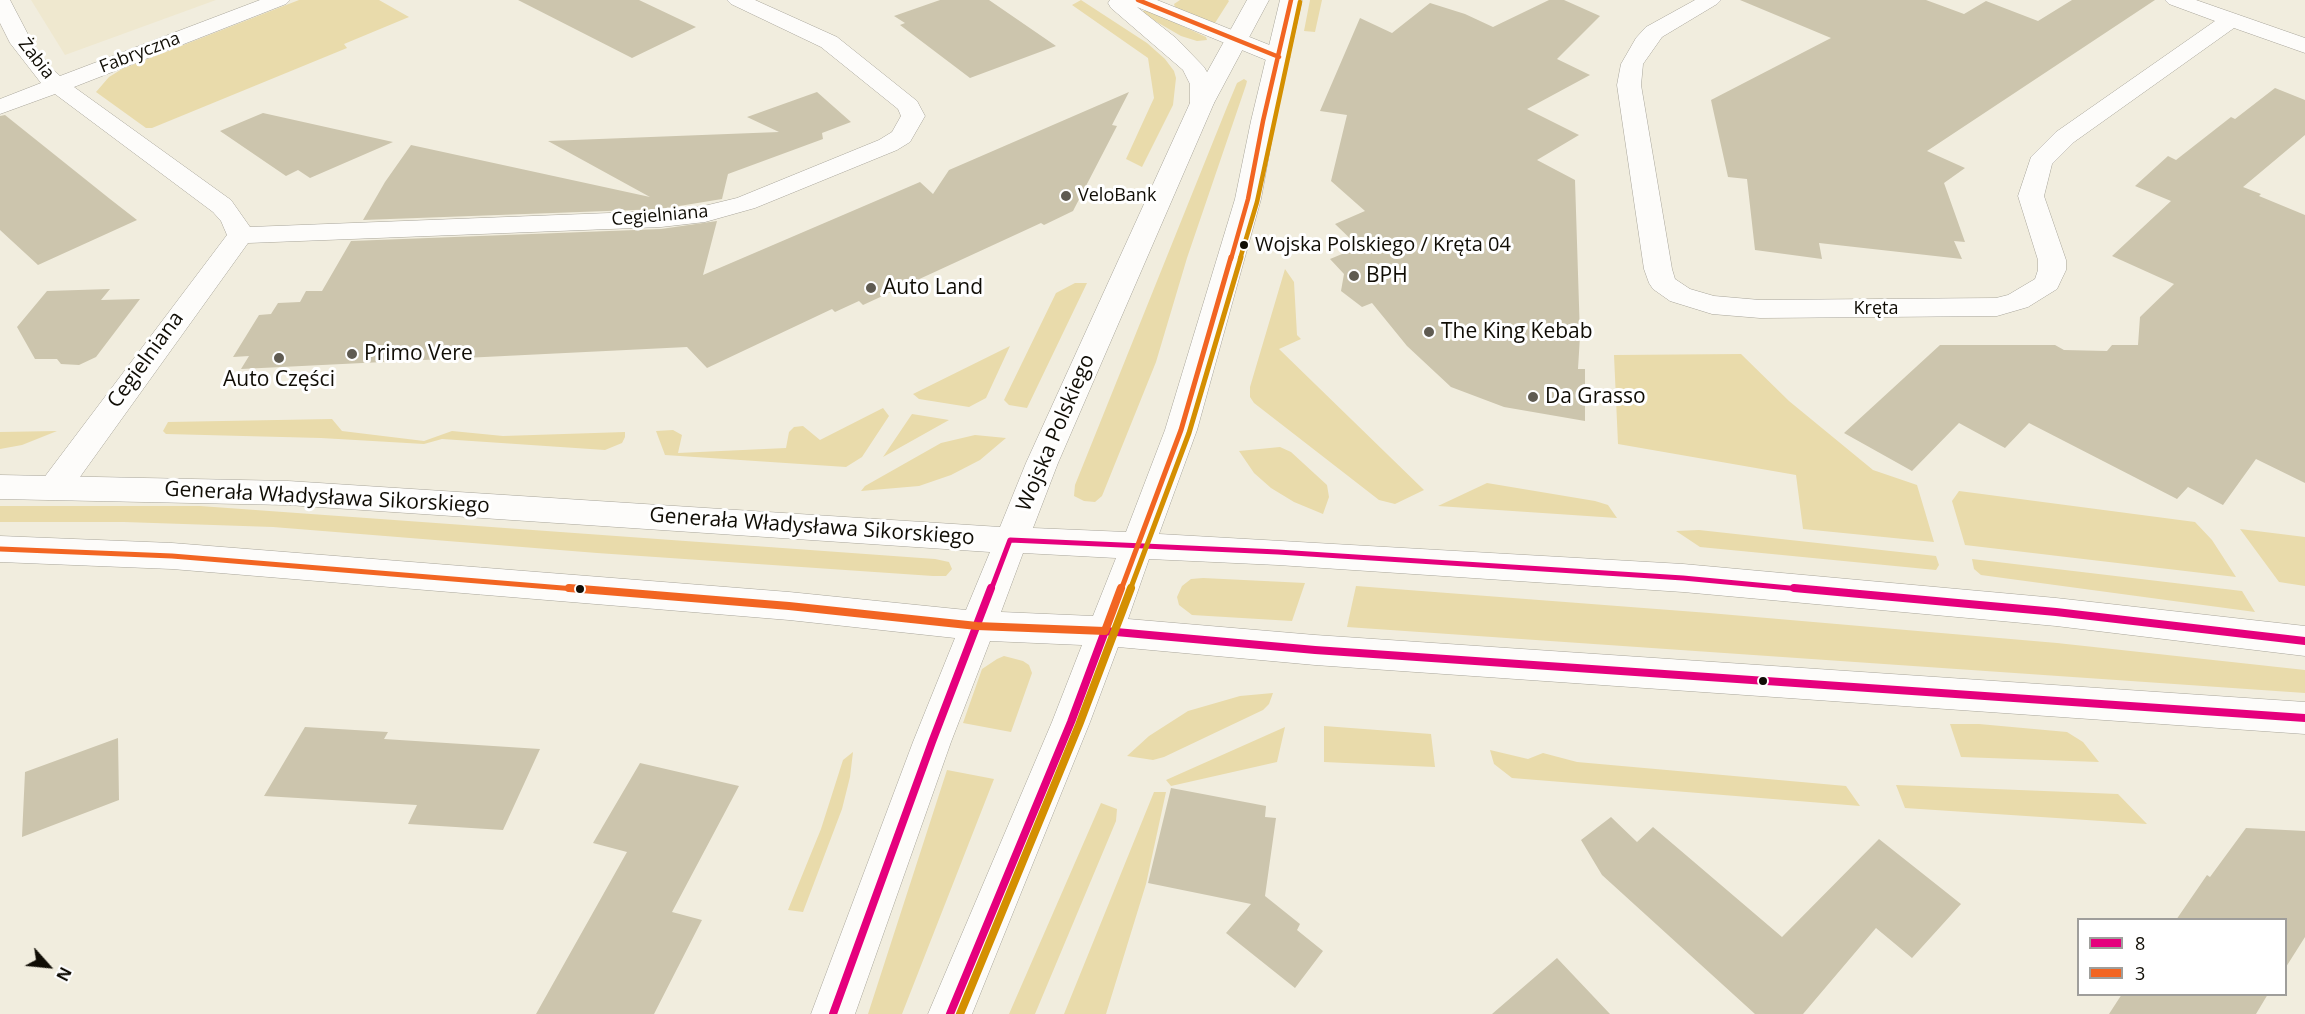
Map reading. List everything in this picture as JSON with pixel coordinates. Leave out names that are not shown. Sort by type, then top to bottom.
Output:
[{"type":"main road","name":"Fabryczna","points":[[0,107],[279,0]]},
{"type":"main road","name":"Cegielniana","points":[[55,487],[240,235],[661,219],[705,214],[746,203],[888,145],[901,137],[913,116],[909,106],[829,42],[738,0]]},
{"type":"main road","points":[[1115,0],[1168,43],[1193,67],[1202,84],[1202,103]]},
{"type":"main road","points":[[1138,0],[1279,57]]},
{"type":"main road","name":"Wojska Polskiego","points":[[833,1014],[932,742],[1010,540],[1132,256],[1202,103],[1258,0]]},
{"type":"main road","points":[[950,1014],[1071,722],[1181,430],[1248,199],[1263,121],[1291,0]]},
{"type":"main road","name":"Kręta","points":[[1710,0],[1654,32],[1644,43],[1632,64],[1629,85],[1656,257],[1663,283],[1680,295],[1712,305],[1760,309],[1997,308],[2034,293],[2047,283],[2052,270],[2052,260],[2031,196],[2035,172],[2040,162],[2065,136],[2231,20]]},
{"type":"main road","points":[[2176,0],[2305,46]]},
{"type":"main road","name":"Żabia","points":[[0,1],[31,58],[57,85]]},
{"type":"main road","points":[[57,85],[222,206],[233,219],[240,235]]},
{"type":"main road","name":"Generała Władysława Sikorskiego","points":[[0,487],[288,493],[1010,540],[1278,552],[1683,579],[2056,612],[2305,641]]},
{"type":"main road","points":[[0,549],[195,558],[789,606],[977,626],[1105,631],[1327,651],[2305,718]]},
{"type":"shaded area","points":[[31,0],[216,0],[65,55]]},
{"type":"shaded area","points":[[299,0],[379,0],[409,17],[344,44],[347,48],[152,128],[146,128],[96,92],[109,77],[122,69]]},
{"type":"shaded area","points":[[1081,0],[1147,43],[1165,59],[1174,71],[1176,78],[1173,105],[1142,167],[1126,159],[1154,98],[1148,58],[1072,5]]},
{"type":"shaded area","points":[[1180,0],[1229,1],[1215,23],[1207,22],[1175,7],[1174,4]]},
{"type":"shaded area","points":[[1310,0],[1322,0],[1315,32],[1304,31]]},
{"type":"shaded area","points":[[1142,11],[1150,11],[1206,37],[1207,40],[1197,41],[1181,36],[1143,14]]},
{"type":"shaded area","points":[[1244,79],[1247,81],[1246,85],[1187,258],[1156,362],[1102,496],[1095,502],[1084,501],[1074,496],[1075,485],[1227,107],[1237,83]]},
{"type":"shaded area","points":[[1285,269],[1294,282],[1297,335],[1301,339],[1279,349],[1424,490],[1395,504],[1379,500],[1254,403],[1250,397],[1250,387]]},
{"type":"shaded area","points":[[1075,283],[1087,283],[1027,408],[1009,405],[1004,400],[1056,293]]},
{"type":"shaded area","points":[[1010,346],[986,398],[969,407],[919,399],[913,394]]},
{"type":"shaded area","points":[[1741,354],[1789,401],[1873,470],[1917,485],[1934,542],[1803,529],[1796,475],[1618,444],[1614,355]]},
{"type":"shaded area","points":[[883,408],[889,416],[862,457],[846,467],[665,455],[656,431],[673,430],[682,435],[678,453],[786,448],[789,432],[794,427],[803,426],[820,440]]},
{"type":"shaded area","points":[[912,414],[949,420],[883,457]]},
{"type":"shaded area","points":[[332,419],[342,431],[424,441],[452,431],[503,436],[625,432],[625,437],[622,443],[605,450],[442,439],[424,444],[321,438],[166,434],[163,431],[168,422]]},
{"type":"shaded area","points":[[57,431],[22,445],[0,449],[0,432]]},
{"type":"shaded area","points":[[975,435],[1006,438],[980,460],[951,475],[919,486],[861,491],[865,486],[941,443]]},
{"type":"shaded area","points":[[1280,447],[1291,452],[1327,485],[1329,497],[1323,514],[1294,502],[1271,488],[1254,473],[1239,451]]},
{"type":"shaded area","points":[[1487,483],[1595,501],[1608,505],[1617,518],[1438,506]]},
{"type":"shaded area","points":[[1959,491],[2195,522],[2212,540],[2236,577],[1965,545],[1952,501]]},
{"type":"shaded area","points":[[0,506],[200,506],[935,559],[949,562],[952,569],[946,576],[933,576],[597,553],[273,527],[124,522],[0,522]]},
{"type":"shaded area","points":[[2240,529],[2305,537],[2305,586],[2279,582]]},
{"type":"shaded area","points":[[1699,530],[1936,556],[1939,565],[1936,570],[1700,547],[1676,531]]},
{"type":"shaded area","points":[[1972,559],[2242,591],[2255,612],[1981,575],[1974,569]]},
{"type":"shaded area","points":[[1191,579],[1305,583],[1292,621],[1192,615],[1179,605],[1177,597],[1182,586]]},
{"type":"shaded area","points":[[1356,586],[2057,643],[2305,670],[2305,693],[1347,627]]},
{"type":"shaded area","points":[[1004,656],[1023,661],[1029,665],[1032,673],[1011,732],[963,723],[982,669]]},
{"type":"shaded area","points":[[1273,693],[1269,704],[1263,710],[1164,757],[1153,760],[1127,756],[1149,736],[1188,711],[1240,696]]},
{"type":"shaded area","points":[[1950,724],[1979,724],[2067,732],[2083,742],[2099,762],[1961,757]]},
{"type":"shaded area","points":[[1324,726],[1431,734],[1435,767],[1324,762]]},
{"type":"shaded area","points":[[1285,727],[1277,762],[1171,786],[1166,780]]},
{"type":"shaded area","points":[[1490,750],[1528,759],[1543,753],[1577,762],[1846,786],[1860,806],[1512,778],[1494,764]]},
{"type":"shaded area","points":[[853,752],[842,809],[803,912],[788,910],[821,829],[843,760]]},
{"type":"shaded area","points":[[947,770],[994,779],[902,1014],[868,1014]]},
{"type":"shaded area","points":[[1896,785],[2118,794],[2147,824],[1905,808]]},
{"type":"shaded area","points":[[1154,792],[1166,792],[1146,884],[1106,1014],[1064,1014]]},
{"type":"shaded area","points":[[1101,803],[1117,809],[1116,821],[1035,1014],[1009,1014]]},
{"type":"building","points":[[518,0],[639,0],[696,27],[632,58]]},
{"type":"building","points":[[940,0],[989,0],[1056,46],[970,78],[900,25],[905,23],[894,16]]},
{"type":"building","points":[[1549,0],[1564,0],[1600,16],[1557,59],[1590,75],[1527,109],[1579,135],[1537,160],[1575,180],[1580,336],[1578,369],[1585,369],[1585,421],[1504,407],[1451,387],[1407,346],[1372,303],[1362,307],[1341,291],[1344,274],[1330,259],[1359,247],[1335,224],[1365,211],[1331,181],[1347,115],[1320,111],[1360,18],[1392,33],[1430,3],[1465,14],[1493,27]]},
{"type":"building","points":[[1740,0],[1926,0],[1964,14],[1986,1],[2038,21],[2072,0],[2155,0],[1927,151],[1965,168],[1944,183],[1965,242],[1954,241],[1962,259],[1819,243],[1822,259],[1755,250],[1747,179],[1728,177],[1711,100],[1831,38]]},
{"type":"building","points":[[2275,88],[2305,100],[2305,135],[2243,187],[2305,215],[2305,483],[2256,459],[2223,505],[2188,487],[2177,499],[2029,423],[2005,448],[1959,423],[1912,471],[1844,433],[1940,345],[2055,345],[2064,350],[2107,351],[2112,345],[2138,345],[2140,317],[2174,284],[2112,256],[2171,201],[2135,186],[2168,156],[2176,160],[2231,117],[2235,119]]},
{"type":"building","points":[[817,92],[851,122],[822,133],[823,139],[728,174],[722,199],[661,209],[363,220],[385,182],[411,145],[650,197],[548,141],[779,132],[747,117]]},
{"type":"building","points":[[1129,92],[1112,125],[1117,126],[1073,211],[1044,225],[1041,223],[863,305],[859,301],[835,312],[832,309],[707,368],[687,347],[241,369],[249,356],[233,357],[259,315],[271,314],[278,303],[300,302],[306,291],[322,291],[351,241],[661,229],[717,221],[703,275],[920,182],[933,194],[949,170]]},
{"type":"building","points":[[263,113],[393,142],[310,178],[298,170],[286,176],[220,131]]},
{"type":"building","points":[[5,115],[137,220],[38,265],[0,230],[0,116]]},
{"type":"building","points":[[110,289],[101,300],[140,299],[96,357],[79,365],[61,364],[57,359],[35,359],[17,327],[47,291]]},
{"type":"building","points":[[305,727],[388,732],[384,739],[540,749],[503,830],[408,824],[417,805],[264,796]]},
{"type":"building","points":[[118,738],[119,800],[22,837],[25,772]]},
{"type":"building","points":[[640,763],[739,786],[672,912],[702,920],[654,1014],[536,1014],[627,852],[593,843]]},
{"type":"building","points":[[1171,788],[1266,806],[1265,817],[1276,818],[1265,896],[1300,924],[1297,930],[1323,951],[1295,988],[1226,933],[1251,904],[1148,883]]},
{"type":"building","points":[[1611,817],[1637,842],[1653,827],[1782,937],[1879,839],[1961,904],[1912,958],[1876,928],[1803,1014],[1755,1014],[1602,875],[1581,840]]},
{"type":"building","points":[[2246,828],[2305,831],[2305,937],[2287,965],[2287,918],[2177,918],[2207,875],[2210,877]]},
{"type":"building","points":[[1557,958],[1610,1014],[1492,1014]]},
{"type":"building","points":[[2121,996],[2267,996],[2256,1014],[2109,1014]]},
{"type":"transit line","name":"3","points":[[1138,0],[1279,57]]},
{"type":"transit line","name":"3","points":[[0,549],[172,556],[789,606],[977,626],[1105,631],[1181,430],[1248,199],[1263,121],[1291,0]]},
{"type":"transit line","points":[[960,1014],[1079,725],[1189,433],[1257,202],[1300,2]]},
{"type":"transit line","name":"8","points":[[833,1014],[932,742],[1010,540],[1278,552],[1683,578],[2056,612],[2305,641]]},
{"type":"transit line","name":"8","points":[[950,1014],[1071,722],[1105,631],[1315,650],[2305,718]]},
{"type":"place","name":"VeloBank","points":[[1066,196]]},
{"type":"place","name":"Wojska Polskiego / Kręta 04","points":[[1244,245]]},
{"type":"place","name":"BPH","points":[[1354,276]]},
{"type":"place","name":"Auto Land","points":[[871,288]]},
{"type":"place","name":"The King Kebab","points":[[1429,332]]},
{"type":"place","name":"Primo Vere","points":[[352,354]]},
{"type":"place","name":"Auto Części","points":[[279,358]]},
{"type":"place","name":"Da Grasso","points":[[1533,397]]}]
